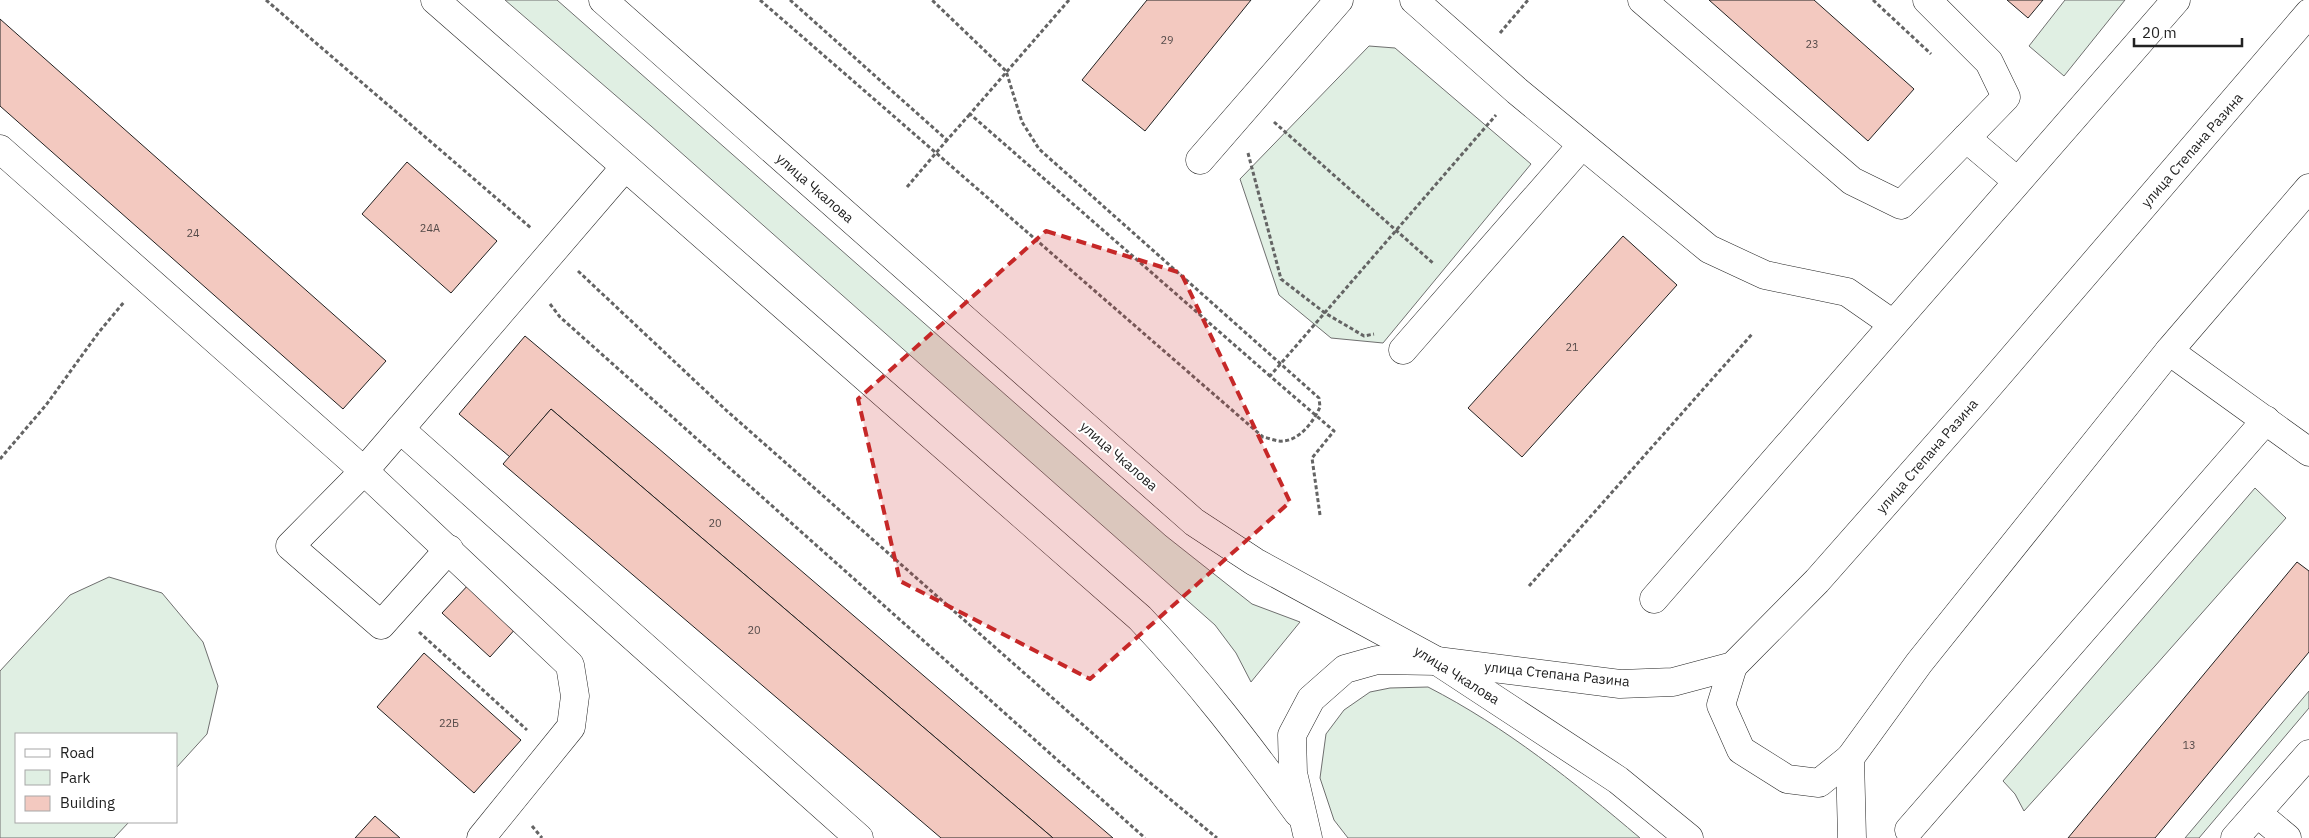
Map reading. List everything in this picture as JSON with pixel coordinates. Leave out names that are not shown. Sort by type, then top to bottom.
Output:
[{"type":"main road","points":[[436,0],[1140,618],[1182,662],[1232,722],[1311,833]]},
{"type":"main road","name":"улица Чкалова","points":[[603,0],[1194,522],[1255,562],[1438,660],[1618,780],[1689,838]]},
{"type":"main road","points":[[1200,160],[1339,0]]},
{"type":"main road","points":[[1414,0],[1478,58],[1582,146],[1709,249],[1765,275],[1847,292],[1893,324]]},
{"type":"main road","points":[[1642,0],[1852,181],[1901,205],[2006,97],[1989,62],[1927,0]]},
{"type":"main road","points":[[1654,599],[2176,0]]},
{"type":"main road","name":"улица Степана Разина","points":[[1438,660],[1620,684],[1673,682],[1733,666],[1817,581],[1975,402],[2309,13]]},
{"type":"main road","points":[[1966,138],[2017,181]]},
{"type":"main road","points":[[1403,350],[1582,146]]},
{"type":"main road","points":[[0,149],[364,472],[449,549],[570,665],[575,696],[571,727],[481,838]]},
{"type":"main road","points":[[449,549],[381,625],[290,546],[364,472],[625,167]]},
{"type":"main road","points":[[1733,666],[1721,705],[1741,750],[1787,779],[1819,783],[1850,758],[1919,663],[2169,352],[2309,188]]},
{"type":"main road","points":[[2169,352],[2309,452]]},
{"type":"main road","points":[[1909,830],[2266,420]]},
{"type":"main road","points":[[400,429],[859,838]]},
{"type":"main road","points":[[1311,833],[1293,773],[1292,735],[1310,699],[1345,669],[1377,660],[1438,660]]},
{"type":"main road","points":[[2235,838],[2309,754]]},
{"type":"main road","points":[[1850,758],[1852,838]]},
{"type":"main road","points":[[2257,813],[2287,838]]},
{"type":"path","points":[[266,0],[555,249],[727,411],[1124,761],[1217,838]]},
{"type":"path","points":[[760,0],[1263,437],[1282,442],[1304,431],[1316,416],[1320,407],[1319,398],[1039,149],[1022,122],[1006,71],[932,0]]},
{"type":"path","points":[[790,0],[947,140]]},
{"type":"path","points":[[1478,58],[1528,0]]},
{"type":"path","points":[[907,187],[1067,1]]},
{"type":"path","points":[[1270,376],[1517,91]]},
{"type":"path","points":[[1244,109],[1395,230],[1459,286]]},
{"type":"path","points":[[1244,109],[1281,279],[1325,313],[1364,336],[1428,322]]},
{"type":"path","points":[[970,114],[1334,430],[1312,458],[1320,515]]},
{"type":"path","points":[[0,458],[46,405],[98,332],[145,277]]},
{"type":"path","points":[[530,279],[560,316],[1145,838]]},
{"type":"path","points":[[1529,586],[1753,333]]},
{"type":"path","points":[[394,610],[551,751]]},
{"type":"highlighted area","points":[[1046,231],[1181,273],[1290,502],[1090,679],[900,581],[858,399]]},
{"type":"green space","points":[[505,0],[557,0],[1166,536],[1252,604],[1300,622],[1251,682],[1236,653],[1215,625],[651,126]]},
{"type":"green space","points":[[2065,0],[2125,0],[2064,76],[2029,46]]},
{"type":"green space","points":[[1369,46],[1395,48],[1531,164],[1383,343],[1331,338],[1279,295],[1240,179]]},
{"type":"green space","points":[[2255,488],[2286,518],[2024,811],[2015,794],[2003,781]]},
{"type":"green space","points":[[109,577],[162,593],[203,642],[218,686],[207,734],[178,766],[178,733],[15,733],[15,823],[128,823],[114,838],[0,838],[0,671],[70,595]]},
{"type":"green space","points":[[1428,687],[1485,720],[1538,756],[1640,838],[1348,838],[1334,820],[1320,778],[1326,734],[1344,710],[1370,692],[1390,688]]},
{"type":"green space","points":[[2309,691],[2309,708],[2199,838],[2185,838]]},
{"type":"building","points":[[1147,0],[1251,0],[1145,131],[1082,80]]},
{"type":"building","points":[[1709,0],[1814,0],[1914,89],[1868,141]]},
{"type":"building","points":[[2007,0],[2043,0],[2028,18]]},
{"type":"building","points":[[0,19],[386,361],[343,409],[0,106]]},
{"type":"building","points":[[407,162],[497,241],[451,293],[362,214]]},
{"type":"building","points":[[1623,236],[1677,285],[1522,457],[1468,408]]},
{"type":"building","points":[[525,336],[1113,838],[1053,838],[551,409],[510,457],[459,414]]},
{"type":"building","points":[[551,409],[1053,838],[941,838],[503,464]]},
{"type":"building","points":[[2297,562],[2309,571],[2309,652],[2155,838],[2068,838]]},
{"type":"building","points":[[471,582],[518,626],[490,657],[442,613]]},
{"type":"building","points":[[424,653],[521,740],[474,793],[377,707]]},
{"type":"building","points":[[375,816],[400,838],[355,838]]}]
